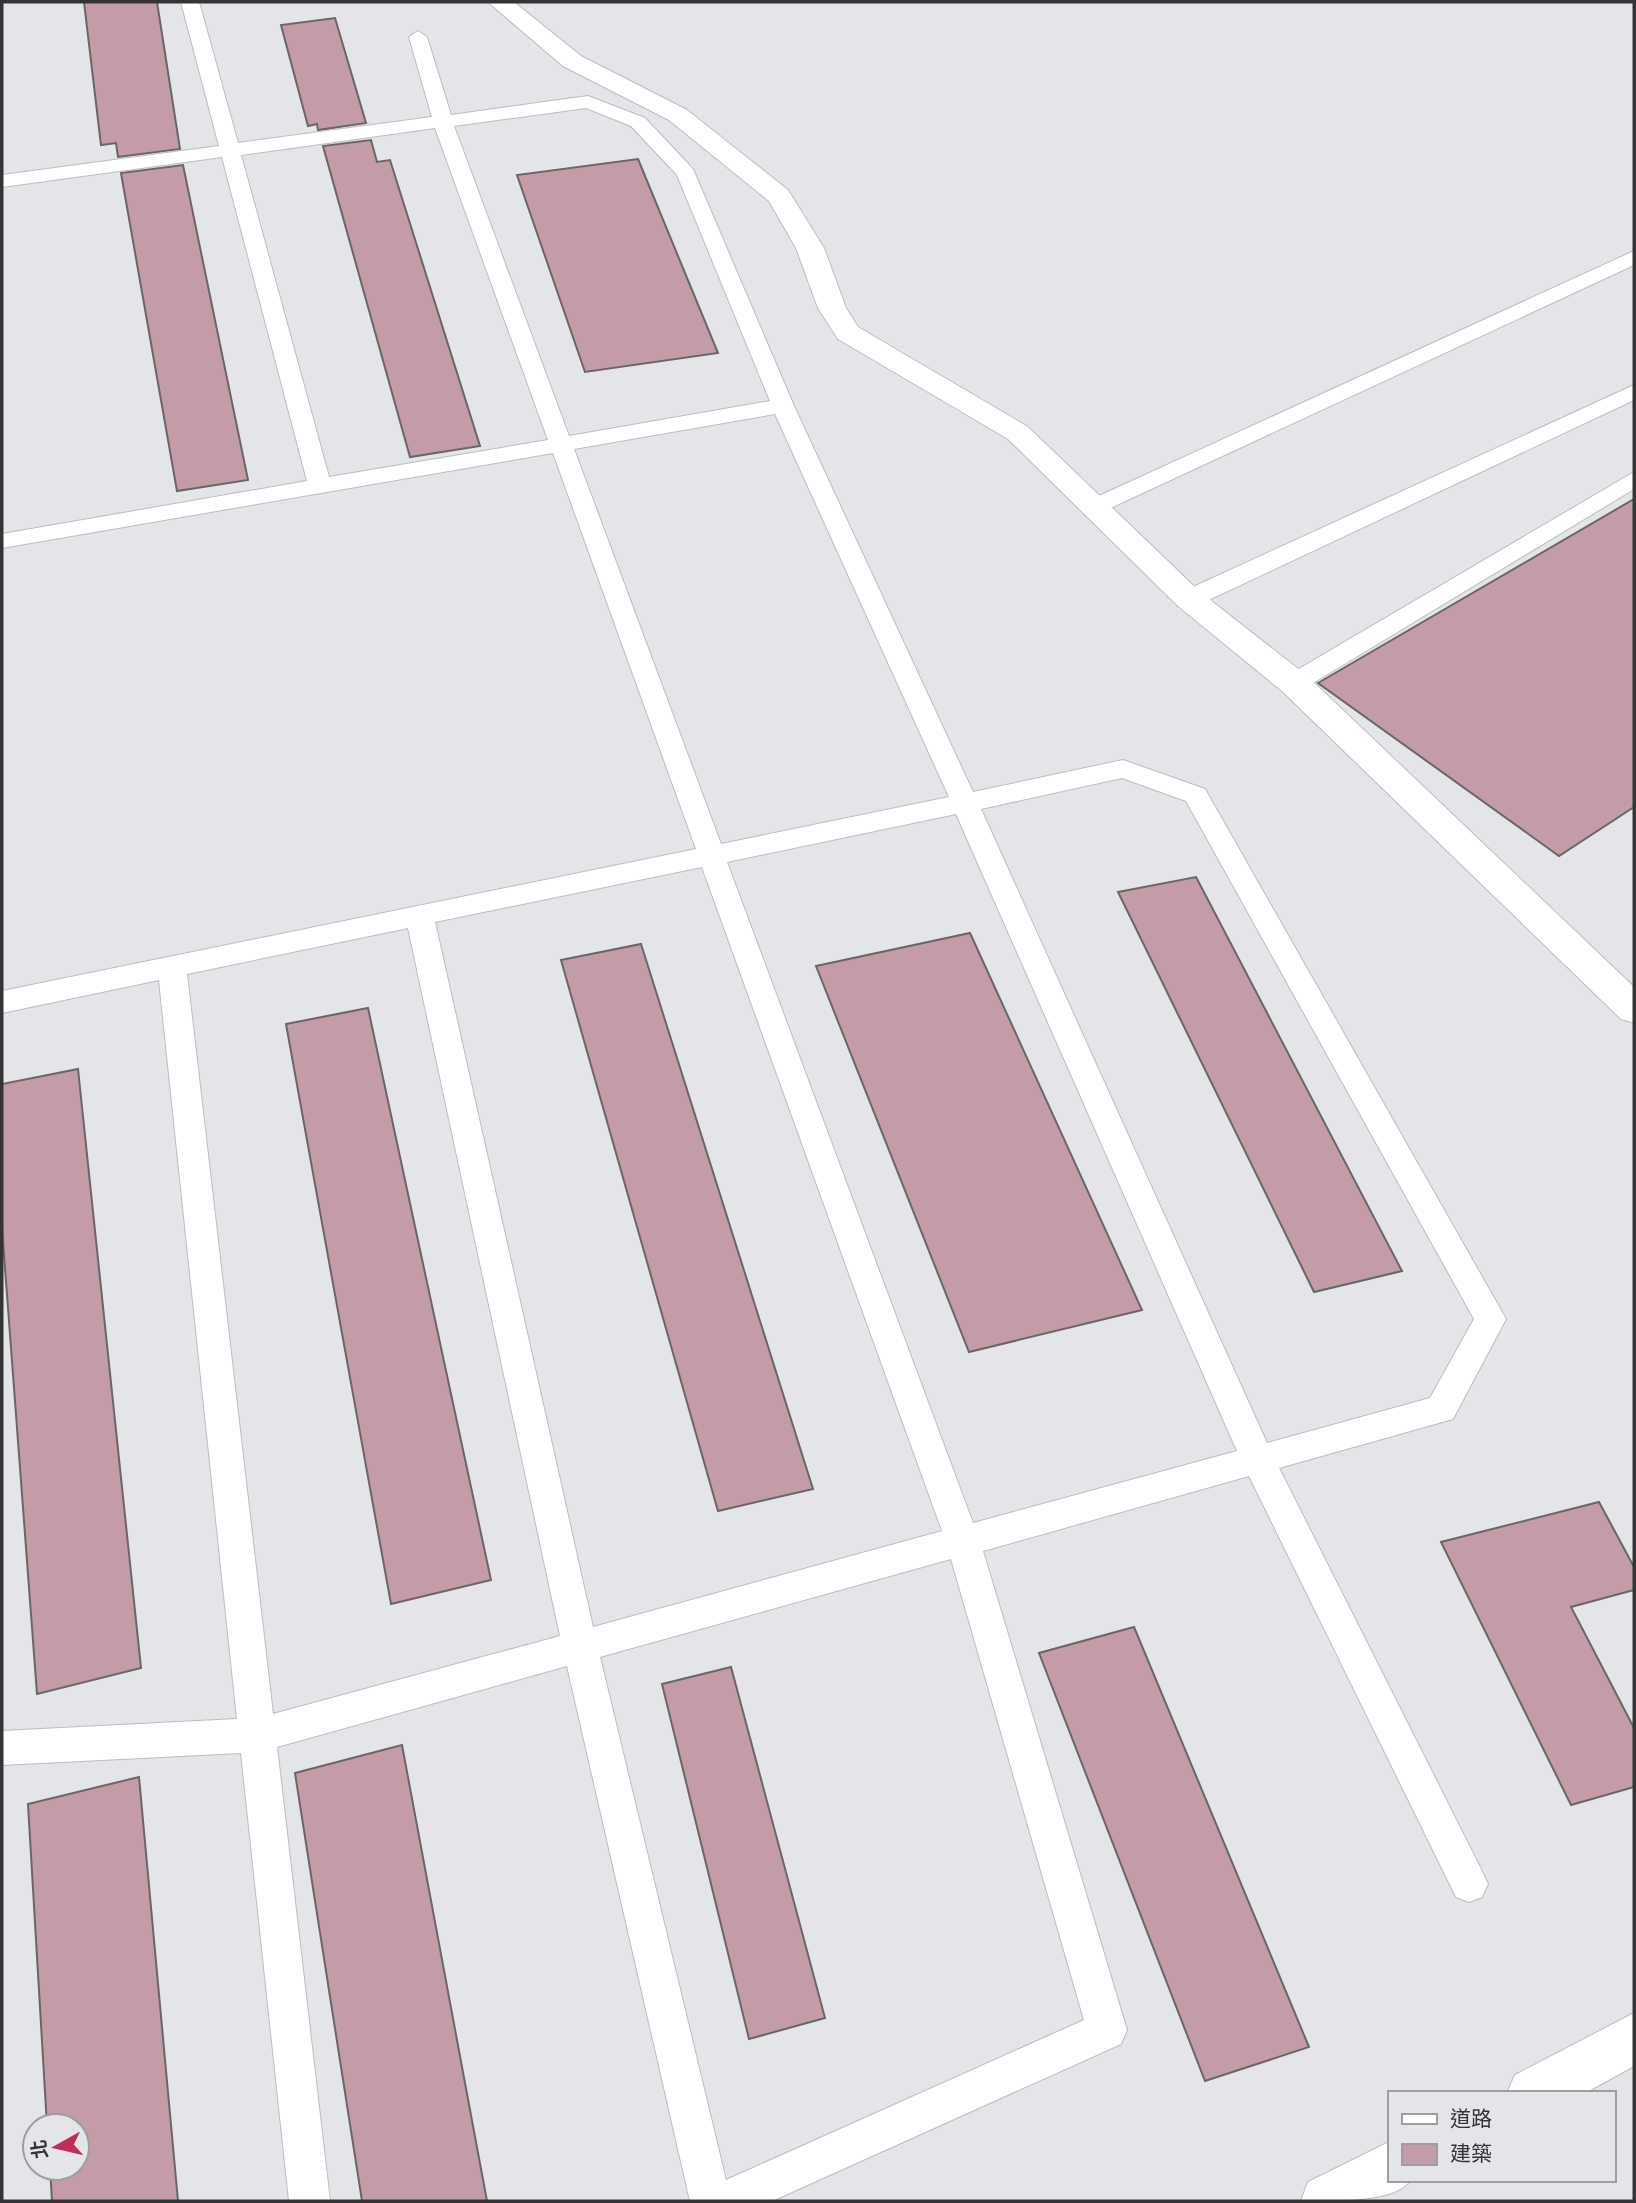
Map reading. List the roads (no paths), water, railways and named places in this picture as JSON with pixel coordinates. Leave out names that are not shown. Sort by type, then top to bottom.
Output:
[{"type":"street","points":[[500,2],[572,61],[678,115],[779,196],[810,248],[832,308],[848,333],[1018,433],[1189,599],[1294,683],[1634,1009]]},
{"type":"street","points":[[1537,2091],[1634,2038]]},
{"type":"street","points":[[1326,2201],[1388,2169]]},
{"type":"lane","points":[[190,2],[320,487]]},
{"type":"lane","points":[[418,37],[443,122],[963,1542],[1107,2030],[726,2201]]},
{"type":"lane","points":[[2,181],[588,102],[638,122],[686,173],[783,406],[965,803],[1258,1461],[1469,1884]]},
{"type":"lane","points":[[1096,506],[1634,257]]},
{"type":"lane","points":[[1189,599],[1634,392]]},
{"type":"lane","points":[[2,541],[783,406]]},
{"type":"lane","points":[[1294,683],[1634,479]]},
{"type":"lane","points":[[2,1002],[1123,769],[1196,795],[1490,1320],[1441,1409],[259,1735],[2,1748]]},
{"type":"lane","points":[[420,917],[580,1646],[709,2201]]},
{"type":"lane","points":[[172,968],[309,2201]]}]
